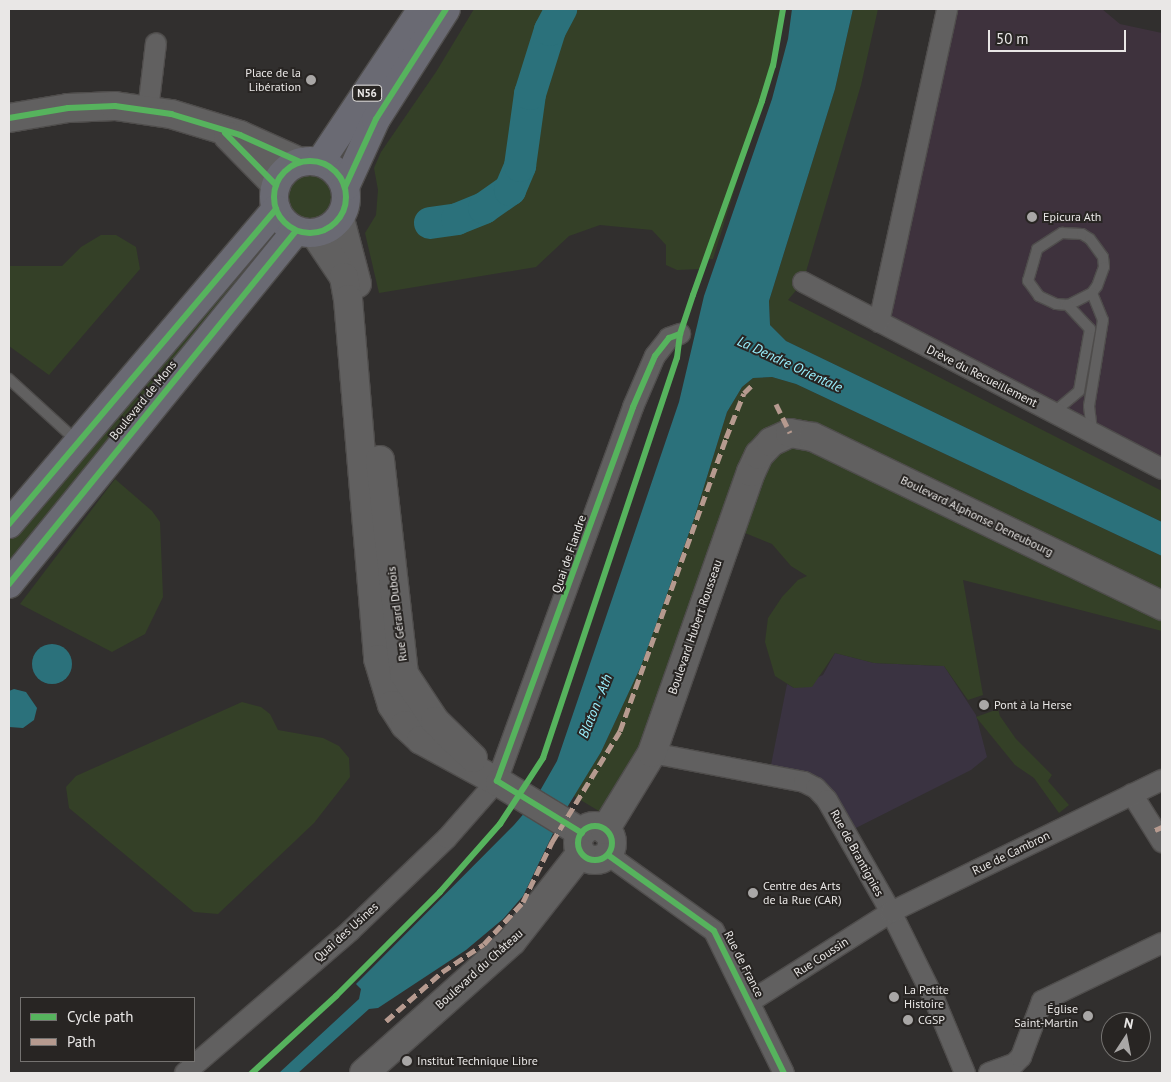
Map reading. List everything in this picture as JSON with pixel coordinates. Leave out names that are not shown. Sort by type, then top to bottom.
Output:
[{"type":"main road","name":"N56","points":[[310,162],[437,13]]},
{"type":"main road","name":"N56","points":[[345,187],[376,119],[437,13]]},
{"type":"main road","points":[[310,162],[340,176],[345,187],[347,198],[340,219],[329,229],[306,232],[283,222],[276,197],[285,171],[310,162]]},
{"type":"main road","name":"Boulevard de Mons","points":[[9,524],[80,443],[276,197]]},
{"type":"main road","name":"Boulevard de Mons","points":[[9,584],[306,232]]},
{"type":"street","points":[[879,322],[947,9]]},
{"type":"street","points":[[148,110],[156,43]]},
{"type":"street","points":[[9,118],[68,108],[116,106],[148,110],[171,114],[225,133],[248,138],[310,162]]},
{"type":"street","points":[[225,133],[276,197]]},
{"type":"street","name":"Rue Gérard Dubois","points":[[340,219],[356,275],[363,336],[369,357],[404,674],[435,721],[507,787]]},
{"type":"street","name":"Rue Gérard Dubois","points":[[306,232],[344,277],[348,298],[377,649],[382,681],[400,718],[421,740],[507,787]]},
{"type":"street","name":"Drève du Recueillement","points":[[803,282],[1162,469]]},
{"type":"street","name":"Quai de Flandre","points":[[507,787],[633,407],[655,356],[675,336]]},
{"type":"street","name":"Boulevard Alphonse Deneubourg","points":[[790,434],[813,437],[1162,606]]},
{"type":"street","name":"Boulevard Hubert Rousseau","points":[[589,839],[652,753],[751,472],[759,455],[772,442],[790,434]]},
{"type":"street","name":"Rue de Brantignies","points":[[652,753],[804,782],[816,788],[828,800],[891,912],[935,1001],[965,1073]]},
{"type":"street","name":"Rue de Cambron","points":[[891,912],[1162,780]]},
{"type":"street","points":[[507,787],[589,839]]},
{"type":"street","name":"Quai des Usines","points":[[186,1073],[350,931],[447,838],[507,787]]},
{"type":"street","points":[[1132,794],[1160,833]]},
{"type":"street","name":"Rue de France","points":[[589,839],[710,925],[751,1001],[784,1073]]},
{"type":"street","name":"Boulevard du Château","points":[[364,1073],[512,941],[589,839]]},
{"type":"street","name":"Rue Coussin","points":[[751,1001],[891,912]]},
{"type":"street","points":[[989,1073],[1014,1064],[1021,1057],[1036,1011],[1042,1001],[1162,943]]},
{"type":"lane","points":[[1062,233],[1082,234],[1090,239],[1103,257],[1101,278],[1092,293],[1068,305],[1056,304],[1039,296],[1028,281],[1037,249],[1062,233]]},
{"type":"lane","points":[[1092,293],[1103,320],[1089,406],[1092,432]]},
{"type":"lane","points":[[1053,413],[1078,391],[1090,329],[1068,305]]},
{"type":"lane","points":[[9,379],[80,443]]},
{"type":"shaded area","name":"Epicura Ath","points":[[947,9],[1102,9],[1120,24],[1162,33],[1162,469],[879,322]]},
{"type":"shaded area","points":[[835,653],[874,663],[944,666],[976,715],[987,757],[971,770],[846,833],[827,800],[769,775],[787,684],[794,688],[823,675]]},
{"type":"green space","points":[[474,9],[783,9],[773,66],[713,259],[703,259],[700,269],[677,270],[666,265],[666,245],[652,230],[600,225],[569,236],[536,267],[379,293],[365,233],[376,215],[378,190],[374,168],[381,152],[436,72]]},
{"type":"green space","points":[[853,9],[878,9],[861,85],[803,282],[788,300],[1162,491],[1162,522],[786,341],[770,325],[769,301],[835,89]]},
{"type":"green space","points":[[310,171],[320,173],[328,179],[334,187],[336,197],[334,207],[328,215],[320,221],[310,223],[300,221],[292,215],[286,207],[284,197],[286,187],[292,179],[300,173]]},
{"type":"green space","points":[[263,233],[277,245],[9,574],[9,533]]},
{"type":"green space","points":[[101,235],[116,235],[136,247],[140,269],[49,375],[9,346],[9,266],[62,266],[81,247]]},
{"type":"green space","points":[[772,377],[796,384],[1162,556],[1162,631],[963,580],[983,695],[968,700],[944,666],[874,663],[835,653],[812,687],[794,688],[775,676],[765,642],[768,618],[782,597],[798,580],[807,576],[791,566],[772,544],[745,533],[734,517],[612,819],[574,796],[601,752],[641,666],[694,519],[727,412],[742,387],[753,378]]},
{"type":"green space","points":[[115,479],[152,511],[160,522],[163,597],[145,634],[112,652],[20,604]]},
{"type":"green space","points":[[242,702],[261,707],[270,714],[278,730],[323,738],[339,746],[349,758],[350,777],[314,823],[218,914],[194,912],[69,808],[66,787],[76,776]]},
{"type":"green space","points":[[998,709],[1000,716],[1016,739],[1052,775],[1048,781],[1069,805],[1059,813],[1034,778],[1015,765],[976,717]]},
{"type":"water","points":[[792,9],[853,9],[835,89],[769,301],[770,325],[786,341],[1162,522],[1162,556],[796,384],[772,377],[753,378],[742,387],[727,412],[694,519],[641,666],[601,752],[560,819],[523,896],[503,919],[466,950],[378,1008],[369,1009],[298,1073],[279,1073],[359,999],[361,989],[356,984],[514,825],[533,803],[557,761],[679,402],[704,296],[772,99],[788,39]]},
{"type":"water","points":[[52,644],[66,650],[72,664],[66,678],[52,684],[38,678],[32,664],[38,650]]},
{"type":"water","points":[[14,689],[26,692],[37,708],[34,720],[23,728],[9,727],[9,691]]},
{"type":"waterway","points":[[430,223],[457,219],[484,208],[510,190],[520,166],[530,94],[550,30],[561,9]]},
{"type":"marked path","points":[[386,1021],[442,972],[484,944],[523,902],[552,842],[620,731],[726,438],[744,393],[751,386]]},
{"type":"marked path","points":[[776,404],[790,433]]},
{"type":"marked path","points":[[1155,830],[1162,827]]},
{"type":"cycle path","points":[[345,187],[376,119],[446,9]]},
{"type":"cycle path","points":[[252,1073],[336,996],[440,892],[500,824],[543,758],[677,358],[680,334],[762,101],[773,66],[783,9]]},
{"type":"cycle path","points":[[9,118],[68,108],[115,106],[171,114],[240,135],[300,162]]},
{"type":"cycle path","points":[[225,133],[276,185]]},
{"type":"cycle path","points":[[303,161],[317,161],[336,171],[346,190],[346,197],[346,204],[336,223],[317,233],[303,233],[284,223],[274,204],[274,190],[284,171],[303,161]]},
{"type":"cycle path","points":[[9,524],[276,209]]},
{"type":"cycle path","points":[[9,584],[296,231]]},
{"type":"cycle path","points":[[582,833],[497,781],[633,407],[655,356],[669,338],[680,334]]},
{"type":"cycle path","points":[[595,826],[607,831],[612,843],[607,855],[595,860],[583,855],[578,843],[583,831],[595,826]]},
{"type":"cycle path","points":[[608,855],[714,931],[784,1073]]},
{"type":"place","name":"Place de la Libération","points":[[311,80]]},
{"type":"place","name":"Epicura Ath","points":[[1032,217]]},
{"type":"place","name":"Pont à la Herse","points":[[984,705]]},
{"type":"place","name":"Centre des Arts de la Rue (CAR)","points":[[753,893]]},
{"type":"place","name":"La Petite Histoire","points":[[894,997]]},
{"type":"place","name":"Église Saint-Martin","points":[[1088,1016]]},
{"type":"place","name":"CGSP","points":[[908,1020]]},
{"type":"place","name":"Institut Technique Libre","points":[[407,1061]]},
{"type":"water label","name":"La Dendre Orientale","points":[[790,364]]},
{"type":"water label","name":"Blaton - Ath","points":[[595,706]]}]
